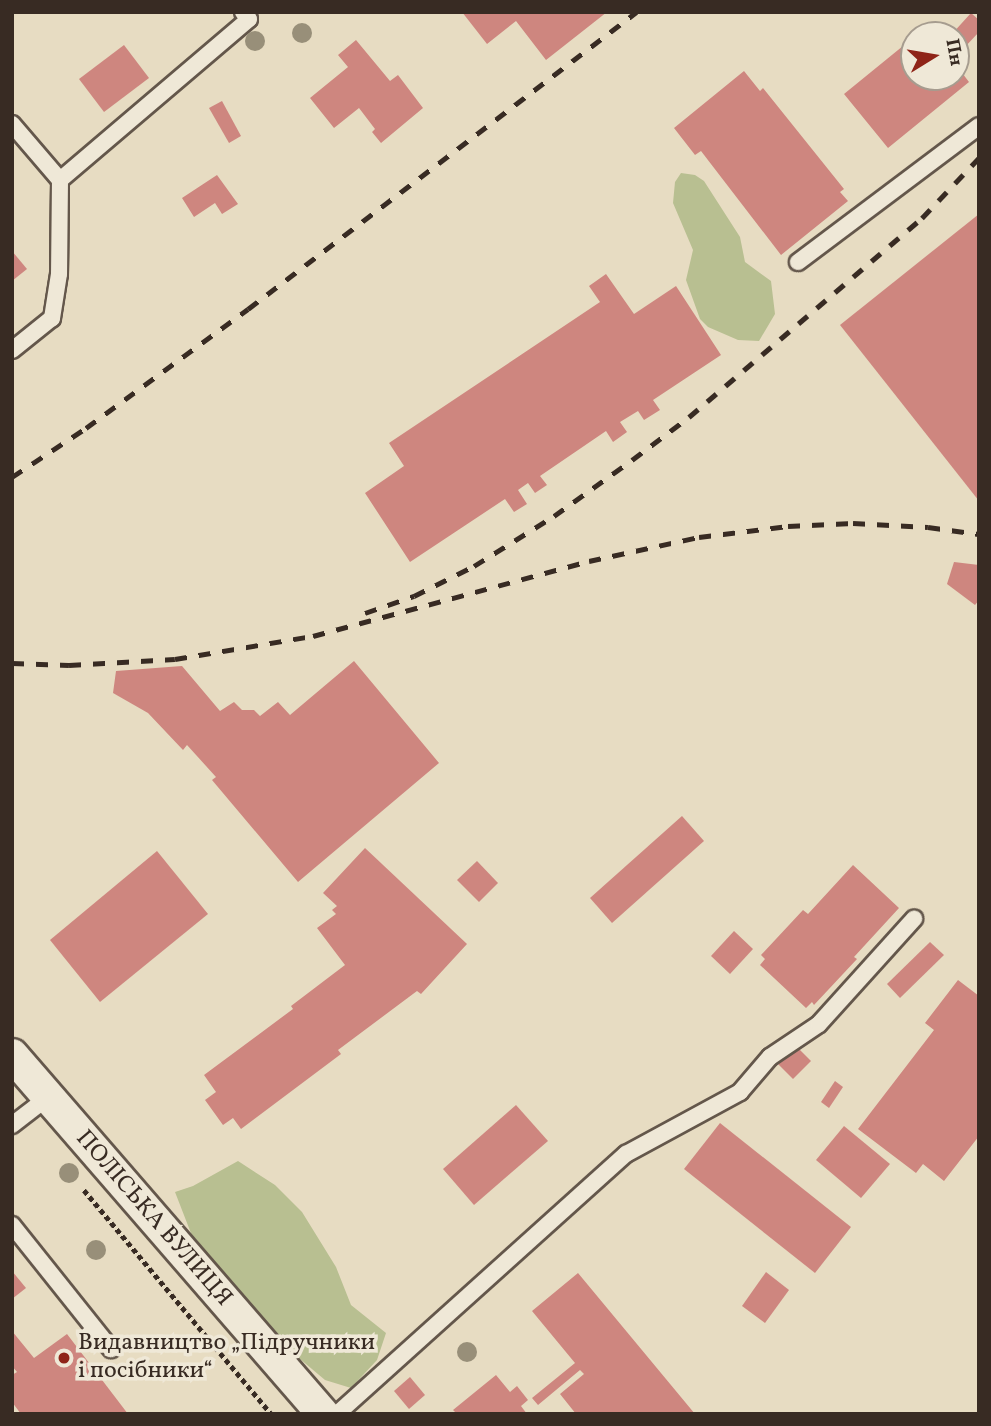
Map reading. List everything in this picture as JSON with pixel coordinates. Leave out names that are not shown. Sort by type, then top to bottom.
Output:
[{"type":"street","name":"ПОЛІСЬКА ВУЛИЦЯ","points":[[12,1055],[323,1414]]},
{"type":"lane","points":[[60,180],[249,19],[243,12]]},
{"type":"lane","points":[[12,124],[60,180],[59,274],[52,318],[12,350]]},
{"type":"lane","points":[[798,262],[979,126]]},
{"type":"lane","points":[[337,1414],[626,1154],[740,1092],[770,1057],[819,1024],[914,919]]},
{"type":"lane","points":[[12,1125],[47,1098]]},
{"type":"lane","points":[[12,1225],[111,1349]]},
{"type":"path","points":[[76,1180],[271,1414]]},
{"type":"green space","points":[[681,173],[695,175],[704,181],[740,237],[745,262],[771,281],[775,314],[759,341],[738,340],[708,327],[700,319],[686,280],[693,250],[673,203],[675,182]]},
{"type":"green space","points":[[238,1161],[275,1185],[302,1212],[336,1267],[351,1305],[386,1333],[377,1360],[351,1388],[325,1380],[287,1348],[258,1315],[221,1284],[194,1241],[175,1192],[193,1186]]},
{"type":"building","points":[[462,12],[607,12],[546,60],[516,21],[487,44]]},
{"type":"building","points":[[971,13],[979,20],[979,32],[970,42],[970,21],[964,21]]},
{"type":"building","points":[[356,40],[390,81],[398,75],[423,108],[381,143],[372,132],[375,129],[359,108],[334,128],[310,98],[348,67],[338,55]]},
{"type":"building","points":[[124,45],[149,78],[104,112],[79,79]]},
{"type":"building","points":[[900,48],[900,91],[958,91],[888,148],[844,94]]},
{"type":"building","points":[[744,71],[760,91],[763,88],[844,189],[840,192],[848,201],[781,255],[701,151],[695,155],[674,128]]},
{"type":"building","points":[[222,101],[241,136],[229,143],[209,108]]},
{"type":"building","points":[[217,175],[238,204],[222,214],[215,203],[194,217],[182,198]]},
{"type":"building","points":[[979,214],[979,501],[840,325]]},
{"type":"building","points":[[12,251],[27,269],[12,281]]},
{"type":"building","points":[[606,274],[634,314],[676,286],[721,355],[653,400],[660,410],[644,420],[638,411],[620,422],[627,432],[613,442],[606,431],[540,476],[547,485],[535,493],[528,483],[518,490],[527,504],[514,512],[505,499],[410,562],[365,493],[404,466],[389,443],[600,302],[589,286]]},
{"type":"building","points":[[954,562],[979,565],[979,600],[975,605],[947,584]]},
{"type":"building","points":[[354,661],[439,763],[298,882],[212,780],[216,777],[187,745],[183,750],[148,713],[113,693],[116,671],[182,666],[220,711],[234,702],[242,710],[254,710],[260,716],[278,702],[290,715]]},
{"type":"building","points":[[682,816],[704,841],[612,923],[590,898]]},
{"type":"building","points":[[365,848],[467,944],[421,994],[417,991],[338,1050],[341,1054],[241,1129],[233,1118],[223,1125],[205,1100],[216,1092],[204,1075],[293,1009],[291,1006],[345,965],[317,928],[336,914],[332,910],[337,906],[323,893]]},
{"type":"building","points":[[157,851],[208,914],[100,1002],[50,940]]},
{"type":"building","points":[[477,861],[498,883],[479,902],[457,880]]},
{"type":"building","points":[[853,865],[899,908],[854,957],[857,959],[814,1005],[812,1002],[806,1008],[760,965],[765,959],[761,955],[803,910],[808,914]]},
{"type":"building","points":[[734,931],[753,949],[730,974],[711,956]]},
{"type":"building","points":[[930,942],[944,955],[900,998],[887,984]]},
{"type":"building","points":[[958,980],[979,996],[979,1136],[944,1181],[923,1164],[916,1173],[858,1129],[934,1030],[925,1023]]},
{"type":"building","points":[[796,1046],[811,1061],[793,1079],[778,1064]]},
{"type":"building","points":[[835,1081],[843,1087],[829,1108],[821,1102]]},
{"type":"building","points":[[516,1105],[548,1141],[474,1205],[443,1169]]},
{"type":"building","points":[[720,1123],[851,1227],[815,1273],[684,1169]]},
{"type":"building","points":[[844,1126],[890,1164],[861,1198],[816,1160]]},
{"type":"building","points":[[12,1271],[26,1288],[12,1299]]},
{"type":"building","points":[[766,1272],[789,1290],[765,1323],[742,1306]]},
{"type":"building","points":[[578,1273],[695,1414],[576,1414],[560,1394],[584,1374],[580,1370],[538,1405],[532,1398],[575,1363],[532,1311]]},
{"type":"building","points":[[12,1331],[34,1358],[67,1334],[128,1414],[21,1414],[12,1402],[12,1375],[17,1372],[12,1366]]},
{"type":"building","points":[[496,1375],[510,1392],[517,1386],[528,1400],[521,1406],[527,1414],[457,1414],[453,1410]]},
{"type":"building","points":[[410,1377],[425,1395],[409,1409],[394,1391]]},
{"type":"railway","points":[[12,477],[86,428],[248,309],[637,12]]},
{"type":"railway","points":[[365,613],[414,596],[474,566],[554,516],[632,460],[689,417],[922,218],[979,158]]},
{"type":"railway","points":[[12,663],[69,665],[175,659],[313,636],[589,561],[699,537],[788,526],[853,523],[928,527],[979,534]]},
{"type":"place","name":"Видавництво „Підручники і посібники“","points":[[64,1358]]}]
